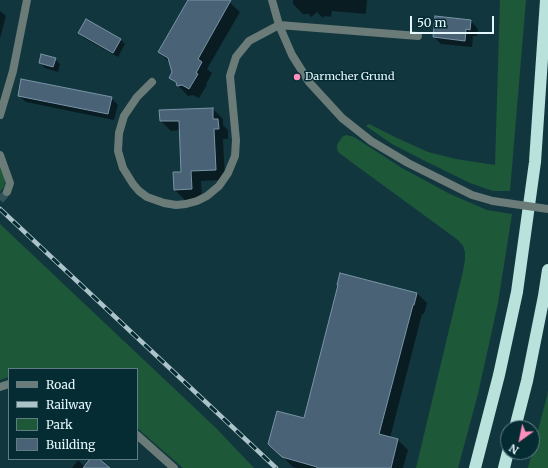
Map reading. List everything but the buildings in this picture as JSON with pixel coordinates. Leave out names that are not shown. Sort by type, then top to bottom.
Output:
[{"type":"highway","points":[[475,468],[499,375],[517,292],[535,162],[546,0]]},
{"type":"highway","points":[[517,420],[528,374],[548,270]]},
{"type":"street","points":[[0,115],[13,71],[27,0]]},
{"type":"street","points":[[272,0],[279,25],[289,50],[303,73],[324,99],[347,122],[371,141],[408,163],[472,195],[493,201],[548,209]]},
{"type":"street","points":[[152,82],[137,96],[124,116],[118,133],[118,151],[123,168],[139,191],[155,200],[176,205],[197,201],[207,196],[219,186],[228,173],[235,156],[236,140],[230,76],[236,57],[249,41],[279,25],[418,36]]},
{"type":"street","points":[[0,155],[10,182],[7,192]]},
{"type":"street","points":[[138,436],[174,468]]},
{"type":"green space","points":[[500,0],[526,0],[510,191],[493,191],[470,183],[392,144],[366,126],[369,124],[428,152],[456,159],[495,165]]},
{"type":"green space","points":[[346,135],[354,137],[402,168],[450,194],[487,210],[512,214],[498,303],[478,394],[458,468],[416,468],[463,271],[465,252],[463,246],[458,240],[339,153],[337,145],[342,137]]},
{"type":"green space","points":[[0,164],[5,180],[4,187],[0,192]]},
{"type":"green space","points":[[0,224],[217,429],[254,468],[183,468],[138,429],[138,368],[8,368],[8,377],[0,380]]},
{"type":"green space","points":[[548,390],[548,468],[528,468],[530,460],[540,460],[540,423]]},
{"type":"tunnel","points":[[0,200],[7,192]]},
{"type":"railway","points":[[0,209],[276,468]]},
{"type":"place","name":"Darmcher Grund","points":[[297,77]]}]
